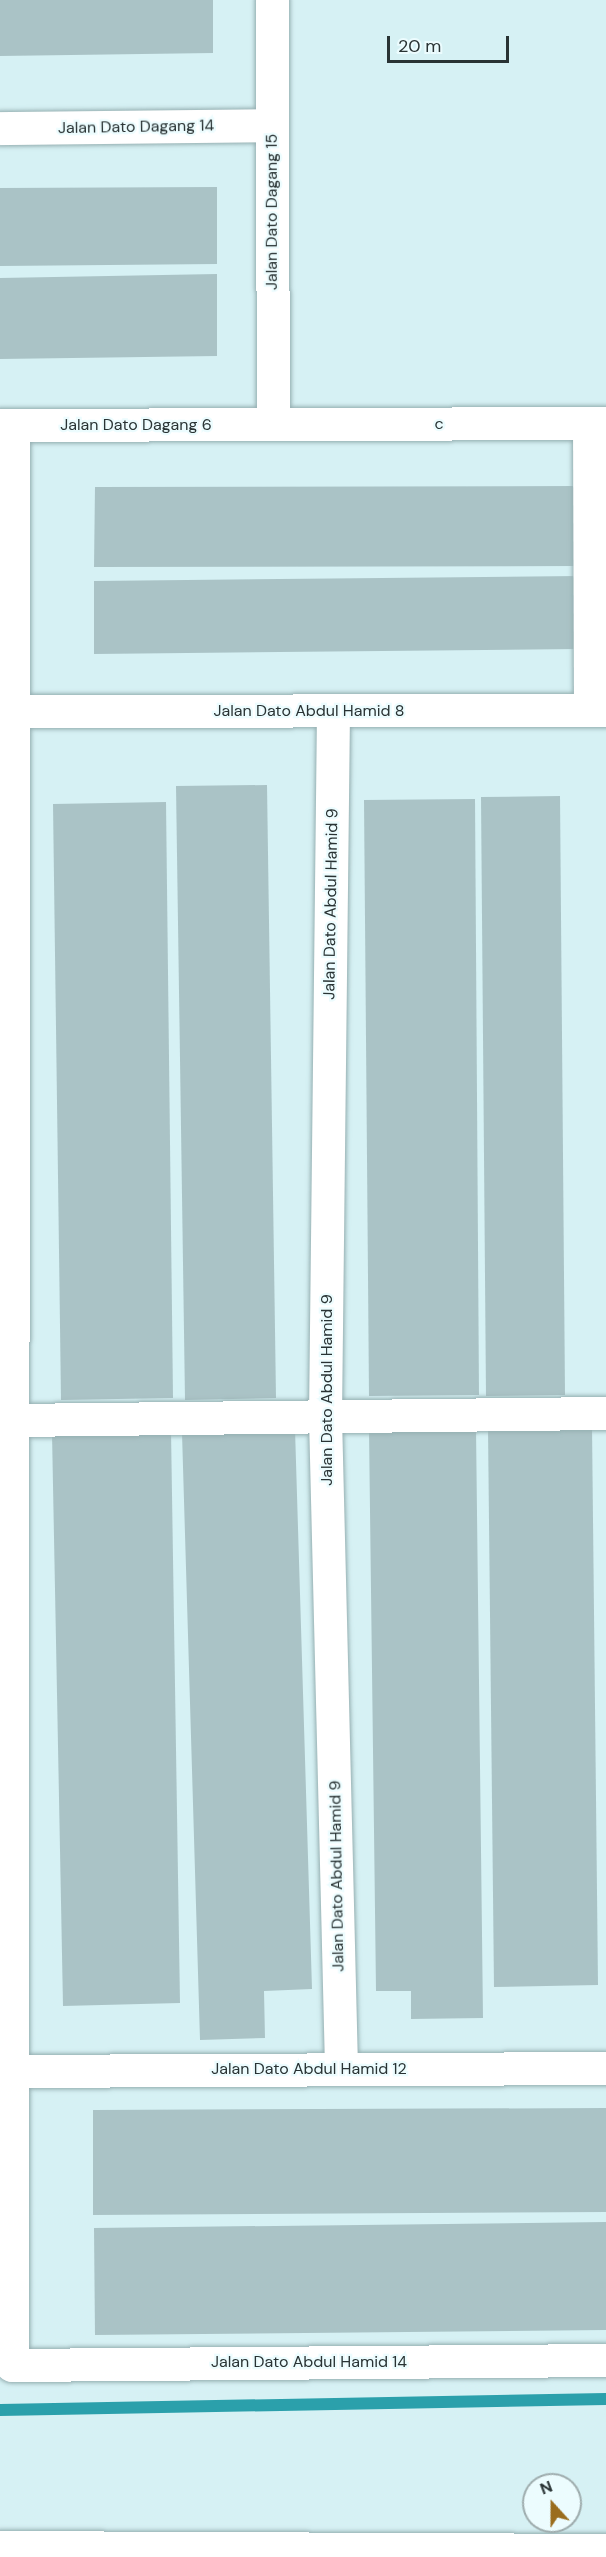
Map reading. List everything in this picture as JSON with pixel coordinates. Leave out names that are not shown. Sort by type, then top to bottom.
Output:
[{"type":"street","name":"Jalan Dato Dagang 15","points":[[272,0],[273,424]]},
{"type":"street","name":"Jalan Dato Dagang 14","points":[[0,128],[272,125]]},
{"type":"street","name":"c","points":[[273,424],[597,423]]},
{"type":"street","points":[[597,423],[598,710]]},
{"type":"street","name":"Jalan Dato Dagang 6","points":[[7,425],[273,424]]},
{"type":"street","points":[[7,425],[13,711],[7,1101],[13,1420],[6,1455],[12,2071]]},
{"type":"street","name":"Jalan Dato Abdul Hamid 8","points":[[13,711],[598,710]]},
{"type":"street","name":"Jalan Dato Abdul Hamid 9","points":[[333,711],[325,1417],[341,2069]]},
{"type":"street","points":[[13,1420],[606,1413]]},
{"type":"street","name":"Jalan Dato Abdul Hamid 12","points":[[12,2071],[606,2068]]},
{"type":"street","name":"Jalan Dato Abdul Hamid 14","points":[[12,2071],[12,2365],[606,2360]]},
{"type":"street","points":[[0,2547],[606,2550]]},
{"type":"building","points":[[0,0],[213,0],[213,53],[0,56]]},
{"type":"building","points":[[217,187],[217,264],[0,266],[0,188]]},
{"type":"building","points":[[217,274],[217,356],[0,359],[0,278]]},
{"type":"building","points":[[576,486],[576,566],[94,567],[95,487]]},
{"type":"building","points":[[578,576],[578,649],[94,654],[94,581]]},
{"type":"building","points":[[267,785],[276,1398],[185,1400],[176,786]]},
{"type":"building","points":[[560,796],[565,1395],[486,1396],[481,797]]},
{"type":"building","points":[[475,799],[479,1395],[369,1396],[364,800]]},
{"type":"building","points":[[166,802],[173,1398],[61,1400],[53,804]]},
{"type":"building","points":[[592,1426],[598,1985],[494,1987],[488,1428]]},
{"type":"building","points":[[476,1428],[483,2018],[411,2019],[411,1991],[376,1991],[369,1430]]},
{"type":"building","points":[[295,1429],[312,1989],[264,1991],[265,2038],[200,2040],[182,1433]]},
{"type":"building","points":[[171,1431],[180,2003],[63,2006],[52,1433]]},
{"type":"building","points":[[606,2108],[606,2212],[93,2215],[93,2110]]},
{"type":"building","points":[[606,2222],[606,2330],[95,2335],[94,2228]]},
{"type":"waterway","points":[[0,2410],[606,2399]]}]
